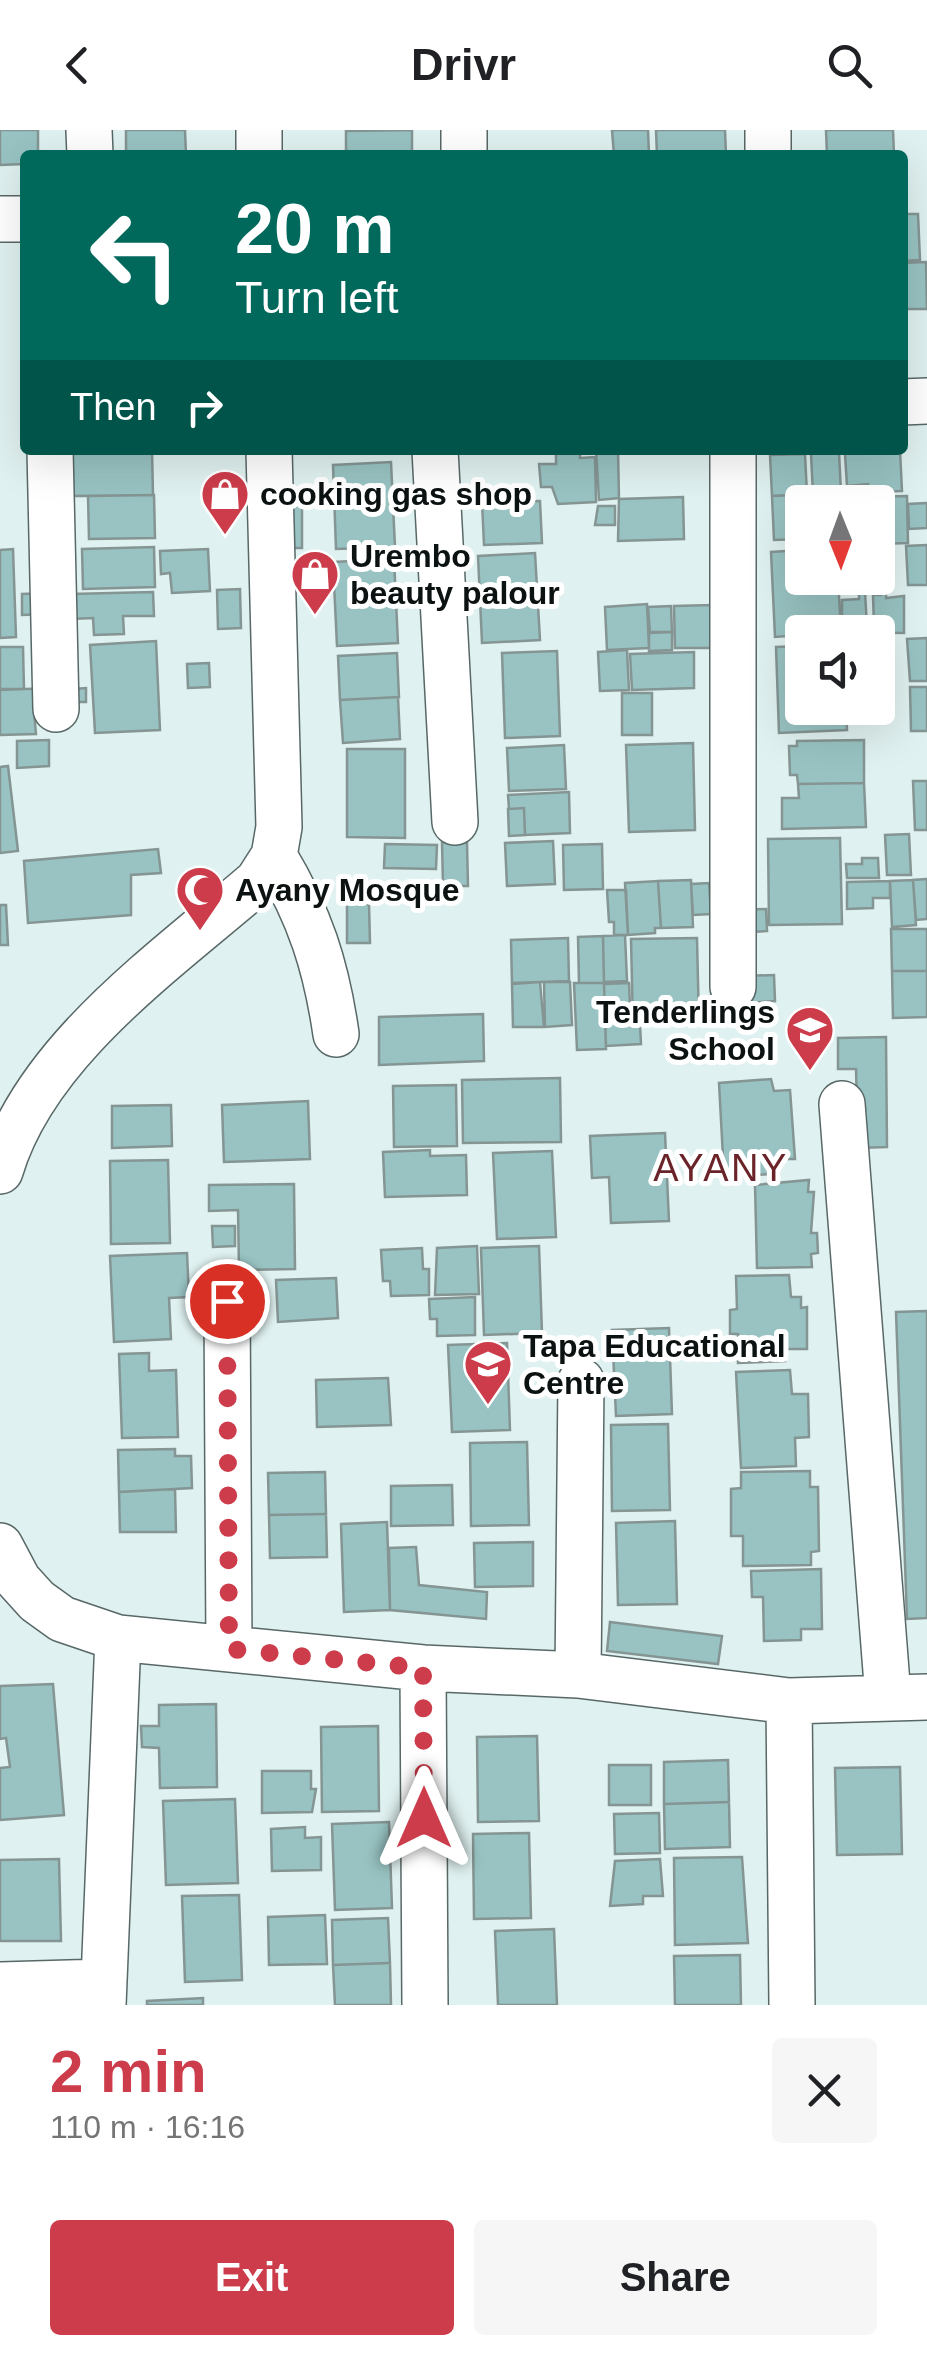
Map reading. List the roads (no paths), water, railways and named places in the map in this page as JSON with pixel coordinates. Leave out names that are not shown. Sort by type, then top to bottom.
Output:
[{"type":"street","points":[[50,455],[56,710]]},
{"type":"street","points":[[0,1170],[22,1114],[64,1056],[258,881],[274,856],[279,826],[269,455]]},
{"type":"street","points":[[435,455],[455,822]]},
{"type":"street","points":[[733,455],[733,987]]},
{"type":"street","points":[[274,856],[297,895],[326,965],[336,1034]]},
{"type":"street","points":[[6,1572],[62,1619],[118,1638],[423,1668],[578,1675],[789,1701],[908,1697],[842,1104]]},
{"type":"street","points":[[227,1301],[229,1649]]},
{"type":"street","points":[[578,1675],[580,1381]]},
{"type":"street","points":[[0,1985],[103,1994],[118,1638]]},
{"type":"street","points":[[423,1668],[425,2005]]},
{"type":"street","points":[[789,1701],[792,2005]]},
{"type":"place","name":"cooking gas shop","points":[[225,536]]},
{"type":"place","name":"Urembo beauty palour","points":[[315,616]]},
{"type":"place","name":"Ayany Mosque","points":[[200,932]]},
{"type":"place","name":"Tenderlings School","points":[[810,1072]]},
{"type":"place","name":"Tapa Educational Centre","points":[[488,1406]]},
{"type":"district","name":"AYANY","points":[[721,1168]]}]
